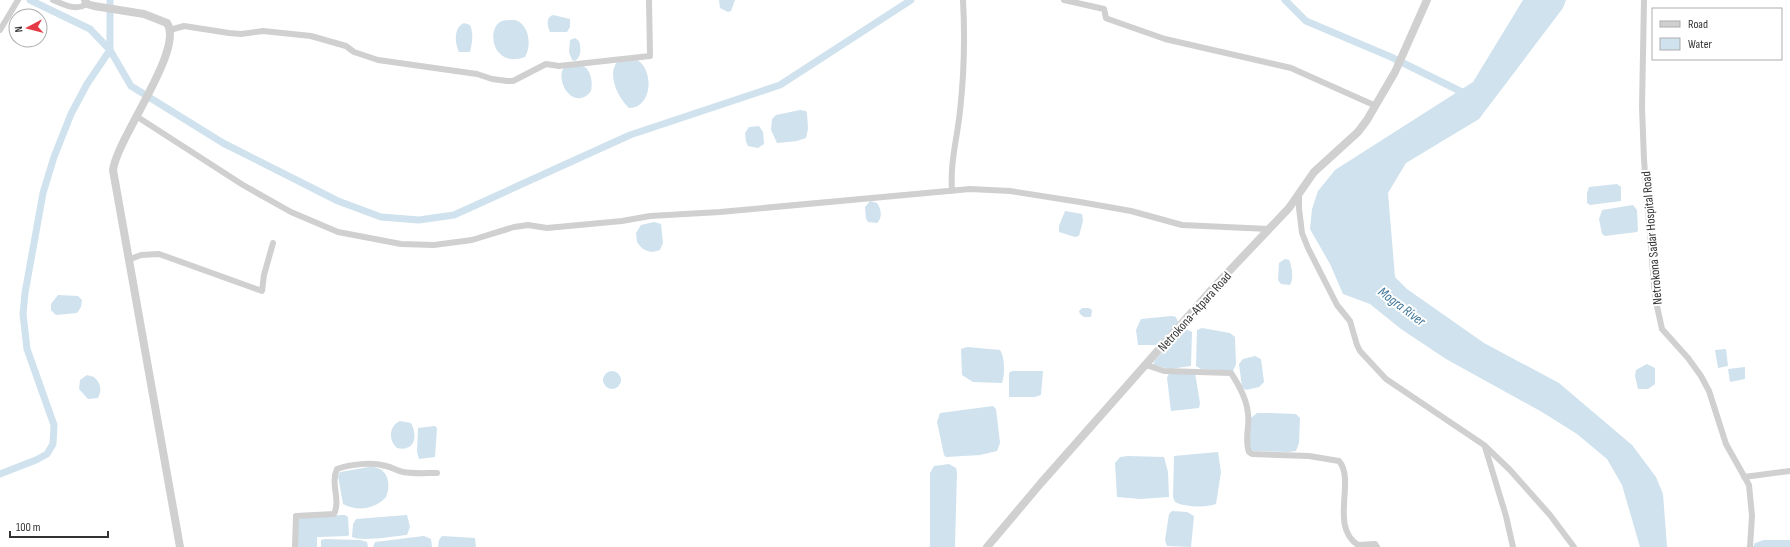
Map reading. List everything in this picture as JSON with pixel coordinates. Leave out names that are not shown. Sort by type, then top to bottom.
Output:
[{"type":"street","points":[[0,30],[4,26],[12,8],[18,0]]},
{"type":"street","points":[[53,0],[70,8],[81,8],[86,2],[154,17],[167,23],[170,30],[167,50],[158,76],[136,116],[113,170],[180,547]]},
{"type":"street","points":[[170,30],[184,26],[235,34],[263,31],[311,36],[346,46],[361,55],[378,60],[513,81],[546,64],[559,66],[650,56],[649,0]]},
{"type":"street","points":[[952,191],[951,164],[960,111],[964,18],[963,0]]},
{"type":"street","points":[[1064,0],[1104,9],[1106,18],[1108,19],[1165,39],[1291,68],[1376,106]]},
{"type":"street","name":"Netrokona-Atpara Road","points":[[987,547],[1046,477],[1215,286],[1289,208],[1314,172],[1358,132],[1376,106],[1395,72],[1427,0]]},
{"type":"street","name":"Netrokona Sadar Hospital Road","points":[[1644,0],[1642,106],[1644,160],[1655,297],[1662,329],[1688,358],[1701,376],[1708,391],[1726,444],[1750,485],[1750,547]]},
{"type":"street","points":[[136,116],[243,185],[291,212],[338,232],[400,244],[434,245],[464,241],[514,227],[528,225],[547,228],[622,221],[650,216],[728,211],[970,189],[1010,191],[1130,211],[1182,225],[1269,229]]},
{"type":"street","points":[[1299,194],[1302,233],[1336,304],[1350,320],[1356,345],[1360,351],[1386,379],[1484,445],[1530,493],[1574,547]]},
{"type":"street","points":[[128,260],[141,255],[159,254],[262,291],[264,275],[273,243]]},
{"type":"street","points":[[1146,365],[1164,371],[1231,373],[1244,397],[1248,415],[1246,428],[1249,452],[1252,454],[1309,456],[1338,461],[1342,468],[1344,517],[1350,538],[1358,545],[1375,544],[1377,547]]},
{"type":"street","points":[[1484,445],[1506,516],[1513,547]]},
{"type":"street","points":[[295,547],[296,516],[334,514],[337,509],[334,478],[337,469],[344,466],[376,464],[385,465],[399,472],[437,473]]},
{"type":"street","points":[[1744,477],[1790,471]]},
{"type":"water","points":[[719,0],[735,0],[731,11],[728,12],[720,8]]},
{"type":"water","name":"Mogra River","points":[[1523,0],[1566,0],[1563,8],[1479,119],[1406,163],[1388,193],[1395,277],[1407,289],[1484,343],[1559,383],[1632,445],[1656,477],[1663,494],[1667,547],[1640,547],[1622,485],[1607,459],[1577,434],[1542,412],[1446,359],[1401,329],[1370,304],[1343,294],[1330,264],[1310,229],[1312,209],[1318,191],[1335,170],[1473,82]]},
{"type":"water","points":[[553,15],[570,19],[570,27],[567,32],[550,32],[548,20]]},
{"type":"water","points":[[515,20],[520,22],[526,30],[529,41],[525,57],[514,59],[505,57],[499,52],[495,46],[493,38],[497,25],[502,21]]},
{"type":"water","points":[[464,23],[470,25],[472,32],[470,52],[459,52],[457,45],[457,32],[460,25]]},
{"type":"water","points":[[575,38],[579,41],[580,54],[575,61],[572,60],[569,52],[570,40]]},
{"type":"water","points":[[637,60],[643,65],[646,71],[648,79],[647,95],[643,102],[637,106],[629,108],[621,98],[615,86],[613,73],[614,67],[617,62]]},
{"type":"water","points":[[581,65],[589,72],[592,84],[591,91],[586,96],[575,98],[570,95],[563,85],[562,71],[564,68]]},
{"type":"water","points":[[800,110],[806,111],[807,113],[808,129],[806,138],[797,141],[777,143],[771,130],[772,119],[776,115]]},
{"type":"water","points":[[759,126],[763,132],[764,144],[758,148],[748,146],[745,133],[749,127]]},
{"type":"water","points":[[1617,184],[1621,187],[1621,201],[1590,205],[1587,203],[1587,193],[1589,187]]},
{"type":"water","points":[[870,201],[877,203],[880,208],[881,216],[877,223],[868,222],[866,219],[865,207]]},
{"type":"water","points":[[1633,205],[1637,210],[1637,232],[1605,236],[1602,234],[1599,219],[1602,210]]},
{"type":"water","points":[[1065,211],[1082,214],[1083,221],[1079,236],[1075,237],[1059,232],[1059,226]]},
{"type":"water","points":[[654,222],[661,224],[663,243],[660,250],[650,252],[644,250],[639,245],[637,242],[636,233],[641,225]]},
{"type":"water","points":[[1285,259],[1289,260],[1292,269],[1292,279],[1290,285],[1281,284],[1278,280],[1279,263]]},
{"type":"water","points":[[58,295],[78,296],[82,300],[81,307],[77,313],[56,315],[51,310],[51,304]]},
{"type":"water","points":[[1082,308],[1089,308],[1092,310],[1091,317],[1084,317],[1080,314],[1079,311]]},
{"type":"water","points":[[1172,316],[1176,317],[1178,322],[1158,345],[1138,345],[1136,330],[1141,319]]},
{"type":"water","points":[[1202,328],[1230,333],[1235,337],[1236,364],[1233,371],[1201,369],[1196,366],[1197,330]]},
{"type":"water","points":[[1188,330],[1192,332],[1191,366],[1170,369],[1153,365],[1155,360],[1183,331]]},
{"type":"water","points":[[967,347],[1000,350],[1003,357],[1004,366],[1002,383],[973,382],[962,375],[961,349]]},
{"type":"water","points":[[1726,349],[1728,366],[1718,368],[1715,350]]},
{"type":"water","points":[[1255,356],[1261,359],[1264,382],[1259,387],[1246,390],[1242,387],[1239,364],[1243,359]]},
{"type":"water","points":[[1647,364],[1655,368],[1655,384],[1648,389],[1638,389],[1635,376],[1636,370]]},
{"type":"water","points":[[1745,367],[1745,379],[1730,382],[1728,369]]},
{"type":"water","points":[[612,371],[618,374],[621,380],[618,386],[612,389],[606,386],[603,380],[606,374]]},
{"type":"water","points":[[1012,371],[1043,371],[1041,395],[1035,397],[1009,397],[1009,373]]},
{"type":"water","points":[[1169,373],[1195,373],[1200,403],[1199,408],[1171,411],[1167,378]]},
{"type":"water","points":[[87,375],[94,377],[99,384],[100,392],[98,398],[88,399],[79,389],[80,380]]},
{"type":"water","points":[[993,406],[996,409],[1000,443],[997,451],[980,455],[946,457],[944,455],[937,422],[940,413]]},
{"type":"water","points":[[1257,413],[1296,414],[1300,418],[1299,443],[1296,451],[1251,451],[1249,437],[1251,418]]},
{"type":"water","points":[[400,421],[411,423],[414,433],[413,442],[411,445],[408,448],[403,449],[397,448],[394,445],[391,437],[394,426]]},
{"type":"water","points":[[435,426],[437,428],[435,457],[419,459],[417,452],[418,428]]},
{"type":"water","points":[[1218,452],[1221,472],[1216,504],[1195,506],[1175,502],[1173,497],[1174,456]]},
{"type":"water","points":[[1120,457],[1164,457],[1168,472],[1169,497],[1140,499],[1117,497],[1115,463]]},
{"type":"water","points":[[949,464],[956,468],[957,472],[955,547],[930,547],[930,473],[934,466]]},
{"type":"water","points":[[375,467],[384,472],[388,481],[388,491],[386,497],[372,507],[366,508],[354,508],[343,504],[338,476],[340,472]]},
{"type":"water","points":[[1172,511],[1187,512],[1194,516],[1191,547],[1167,546],[1165,540],[1169,514]]},
{"type":"water","points":[[345,515],[348,517],[349,535],[317,537],[317,547],[297,547],[298,518]]},
{"type":"water","points":[[407,515],[410,527],[407,535],[371,539],[352,537],[353,524],[356,519]]},
{"type":"water","points":[[424,536],[431,539],[432,547],[373,547],[375,542]]},
{"type":"water","points":[[442,536],[475,538],[476,547],[438,547],[439,540]]},
{"type":"water","points":[[321,540],[360,540],[367,542],[368,547],[321,547]]},
{"type":"water","points":[[1764,540],[1790,540],[1790,547],[1753,547],[1755,543]]},
{"type":"waterway","points":[[30,0],[90,29],[110,50],[131,86],[223,143],[338,201],[381,217],[419,220],[454,215],[630,135],[780,85],[911,0]]},
{"type":"waterway","points":[[0,474],[36,460],[47,454],[53,444],[54,425],[27,349],[23,314],[25,293],[43,193],[54,157],[71,114],[87,84],[110,50],[110,0]]},
{"type":"waterway","points":[[1285,0],[1306,21],[1391,57],[1466,94]]}]
